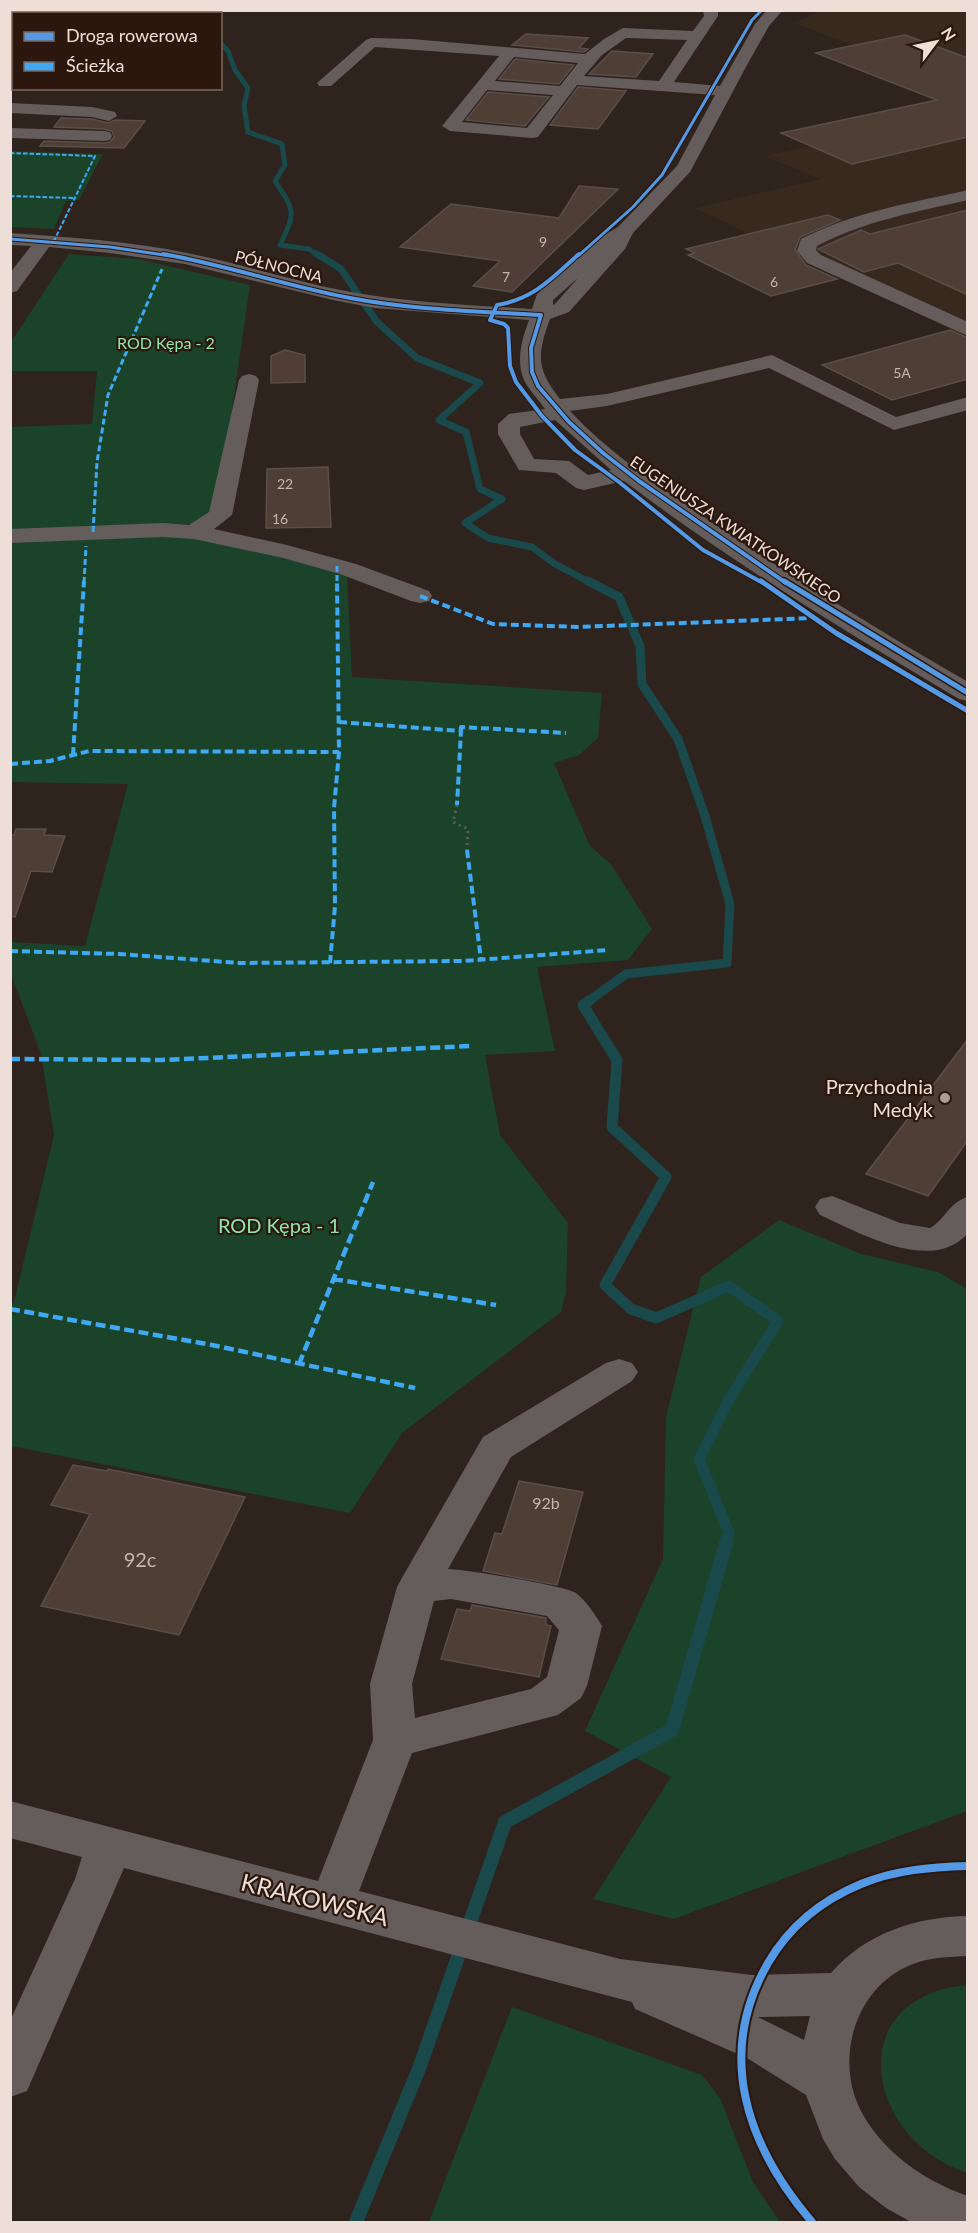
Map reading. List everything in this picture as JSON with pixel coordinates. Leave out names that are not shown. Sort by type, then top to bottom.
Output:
[{"type":"street","points":[[664,86],[711,16],[710,10]]},
{"type":"street","name":"EUGENIUSZA KWIATKOWSKIEGO","points":[[776,10],[763,24],[684,168],[625,231],[611,239],[544,298],[542,315],[531,345],[531,364],[536,381],[557,409],[600,452],[769,572],[968,693]]},
{"type":"street","points":[[509,53],[450,126],[532,133],[598,48],[613,42],[623,33],[698,36]]},
{"type":"street","points":[[326,83],[371,43],[387,42],[486,49],[589,59]]},
{"type":"street","points":[[604,82],[615,65]]},
{"type":"street","points":[[483,85],[569,86],[604,82],[725,91]]},
{"type":"street","points":[[10,108],[92,112],[109,116]]},
{"type":"street","points":[[10,133],[104,136]]},
{"type":"street","points":[[968,195],[848,226],[808,243],[806,250],[814,259],[968,330]]},
{"type":"street","name":"PÓŁNOCNA","points":[[10,239],[164,254],[377,302],[542,315]]},
{"type":"street","points":[[10,287],[44,241]]},
{"type":"street","points":[[628,473],[584,483],[561,466],[527,465],[509,434],[509,424],[517,419],[557,409],[607,400],[772,361],[894,424],[968,403]]},
{"type":"street","points":[[194,532],[220,515],[249,380]]},
{"type":"street","points":[[10,536],[164,530],[194,532],[287,552],[348,569],[420,596]]},
{"type":"street","points":[[832,1207],[908,1238],[926,1241],[941,1238],[950,1232],[968,1208]]},
{"type":"street","points":[[332,1903],[395,1740],[391,1684],[417,1587],[497,1447],[619,1372]]},
{"type":"street","points":[[395,1740],[543,1703],[566,1686],[580,1626],[560,1603],[451,1584],[417,1587]]},
{"type":"street","name":"KRAKOWSKA","points":[[10,1819],[620,1980],[743,2033],[804,2065],[826,2082]]},
{"type":"street","points":[[10,2075],[98,1879],[108,1846]]},
{"type":"street","points":[[961,1929],[916,1942],[886,1954],[862,1972],[843,1994],[831,2021],[825,2050],[826,2082],[836,2112],[852,2143],[908,2208],[937,2211],[968,2221]]},
{"type":"street","name":"KRAKOWSKA","points":[[620,1980],[752,1996],[843,1994]]},
{"type":"path","points":[[457,806],[453,822],[468,829],[467,850]]},
{"type":"shaded area","points":[[819,11],[967,11],[967,91],[943,79],[794,23]]},
{"type":"shaded area","points":[[967,111],[967,337],[695,208],[820,179],[765,156]]},
{"type":"green space","points":[[11,151],[103,154],[79,200],[66,201],[54,229],[11,227]]},
{"type":"green space","name":"ROD Kępa - 2","points":[[69,254],[138,259],[250,285],[218,508],[197,524],[11,531],[10,427],[92,424],[97,371],[11,371],[11,342]]},
{"type":"green space","name":"ROD Kępa - 1","points":[[182,535],[347,573],[352,677],[602,693],[598,738],[579,755],[554,763],[590,846],[611,864],[652,929],[628,960],[537,967],[555,1051],[485,1055],[500,1135],[568,1223],[566,1291],[561,1312],[402,1433],[350,1513],[11,1446],[10,1308],[15,1298],[54,1135],[41,1054],[11,974],[11,942],[85,946],[128,784],[11,782],[11,540]]},
{"type":"green space","points":[[779,1220],[861,1254],[938,1272],[967,1289],[967,1811],[674,1919],[593,1899],[671,1777],[585,1731],[663,1559],[666,1417],[701,1277]]},
{"type":"green space","points":[[968,1985],[967,2173],[932,2156],[906,2131],[889,2102],[881,2071],[884,2041],[899,2015],[927,1995]]},
{"type":"green space","points":[[512,2007],[702,2075],[720,2098],[753,2182],[780,2222],[429,2222]]},
{"type":"building","points":[[526,34],[588,38],[579,48],[588,49],[584,52],[512,45]]},
{"type":"building","points":[[905,35],[968,58],[968,137],[852,164],[781,133],[937,100],[816,53]]},
{"type":"building","points":[[612,51],[653,54],[636,77],[589,74]]},
{"type":"building","points":[[515,59],[574,65],[559,84],[499,79]]},
{"type":"building","points":[[578,87],[626,91],[598,129],[550,125]]},
{"type":"building","points":[[488,92],[549,97],[525,126],[466,120]]},
{"type":"building","points":[[61,118],[92,119],[108,123],[115,120],[145,121],[124,148],[40,146],[44,141],[104,143],[110,142],[114,137],[112,131],[104,129],[54,127]]},
{"type":"building","points":[[579,186],[618,189],[512,292],[473,286],[500,261],[400,247],[451,204],[559,218]]},
{"type":"building","points":[[968,210],[968,295],[898,263],[864,272],[818,249],[861,230],[870,234]]},
{"type":"building","points":[[828,215],[840,220],[800,237],[795,250],[806,265],[837,279],[771,296],[688,255],[695,253],[686,249]]},
{"type":"building","points":[[950,330],[968,338],[968,379],[892,400],[822,365]]},
{"type":"building","points":[[285,350],[305,355],[305,382],[271,383],[271,356]]},
{"type":"building","points":[[328,467],[331,527],[266,528],[267,469]]},
{"type":"building","points":[[16,829],[46,829],[44,835],[65,836],[52,872],[31,871],[15,917],[10,916],[10,835],[14,835]]},
{"type":"building","name":"Przychodnia Medyk","points":[[968,1039],[968,1140],[928,1196],[866,1174]]},
{"type":"building","points":[[73,1465],[107,1471],[108,1469],[245,1497],[179,1635],[41,1606],[90,1514],[51,1505]]},
{"type":"building","points":[[519,1481],[583,1492],[557,1585],[483,1571],[495,1533],[502,1534]]},
{"type":"building","points":[[472,1605],[546,1618],[546,1625],[551,1626],[539,1677],[441,1659],[457,1609],[470,1611]]},
{"type":"waterway","points":[[174,12],[177,10]]},
{"type":"waterway","points":[[222,45],[228,51],[235,70],[248,88],[244,106],[248,132],[282,144],[285,165],[275,181],[290,206],[291,218],[280,245],[309,249],[319,256]]},
{"type":"waterway","points":[[317,254],[341,269],[377,322],[417,358],[480,383],[439,420],[466,432],[480,489],[502,499],[465,523],[488,538],[532,547],[555,564],[591,583]]},
{"type":"waterway","points":[[586,1003],[626,974],[727,963],[730,904],[705,816],[678,739],[642,684],[640,646],[619,597],[588,581]]},
{"type":"waterway","points":[[586,1003],[583,1005],[617,1060],[612,1127],[666,1177],[605,1285],[631,1309],[656,1318],[729,1286],[778,1321],[728,1401],[699,1459],[729,1533],[727,1542]]},
{"type":"waterway","points":[[356,2222],[420,2066],[505,1822],[672,1730],[727,1540]]},
{"type":"marked path","points":[[10,153],[95,156],[54,241]]},
{"type":"marked path","points":[[10,196],[73,198]]},
{"type":"marked path","points":[[93,532],[97,462],[108,395],[162,269]]},
{"type":"marked path","points":[[73,755],[86,546]]},
{"type":"marked path","points":[[330,963],[335,906],[334,808],[339,752],[337,566]]},
{"type":"marked path","points":[[420,596],[493,624],[578,627],[813,618]]},
{"type":"marked path","points":[[339,722],[461,731],[457,805]]},
{"type":"marked path","points":[[461,731],[461,727],[566,733]]},
{"type":"marked path","points":[[10,764],[50,761],[89,751],[339,752]]},
{"type":"marked path","points":[[467,850],[481,960]]},
{"type":"marked path","points":[[10,951],[119,954],[240,963],[463,961],[608,950]]},
{"type":"marked path","points":[[10,1059],[162,1060],[471,1046]]},
{"type":"marked path","points":[[299,1364],[373,1182]]},
{"type":"marked path","points":[[333,1279],[496,1305]]},
{"type":"marked path","points":[[10,1309],[212,1345],[415,1388]]},
{"type":"cycle path","points":[[762,10],[752,20],[662,175],[633,207],[535,293],[516,302],[497,305],[490,320],[504,324],[508,328],[510,366],[516,382],[542,416],[575,450],[619,482],[703,550],[755,577],[836,633],[968,711]]},
{"type":"cycle path","points":[[10,239],[85,244],[160,253],[375,302],[541,315],[530,356],[535,381],[559,411],[591,443],[718,538],[842,617],[968,693]]},
{"type":"cycle path","points":[[812,2222],[773,2168],[753,2127],[747,2105],[742,2082],[740,2049],[747,2015],[759,1979],[777,1948],[801,1922],[829,1900],[860,1884],[895,1873],[931,1867],[968,1866]]},
{"type":"place","name":"Przychodnia Medyk","points":[[945,1098]]}]
